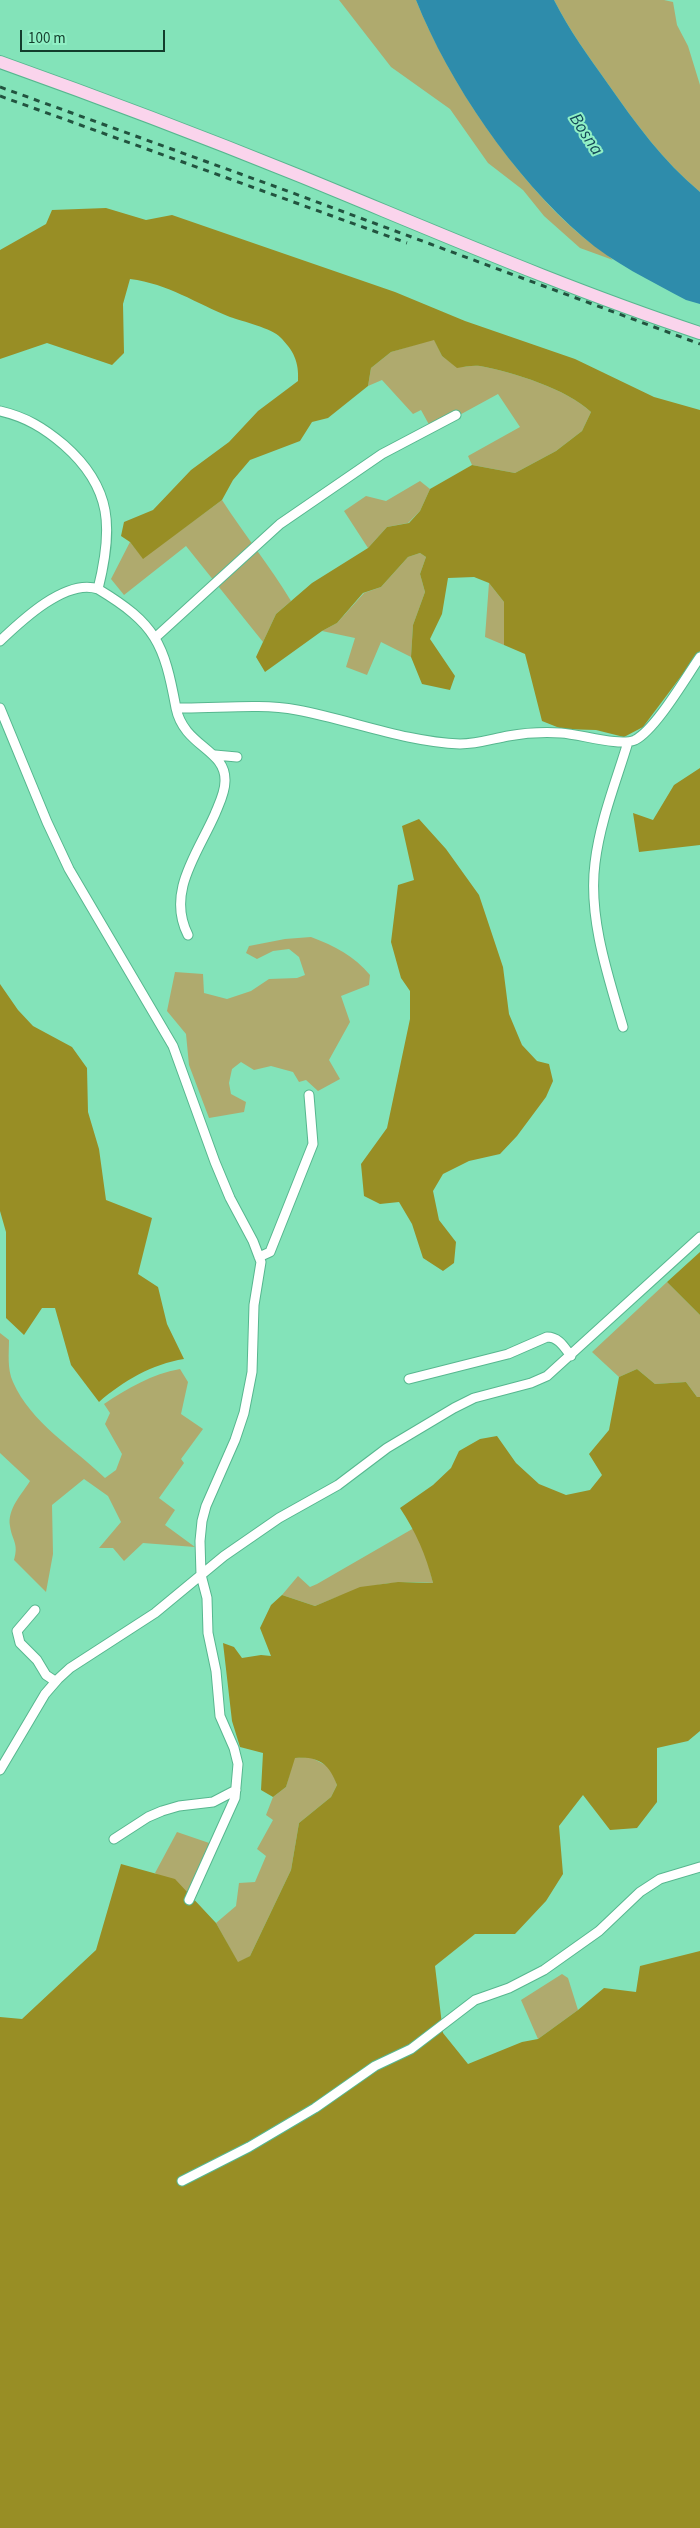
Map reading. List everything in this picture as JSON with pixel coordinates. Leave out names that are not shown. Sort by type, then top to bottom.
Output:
[{"type":"main road","points":[[0,62],[209,139],[476,249],[700,334]]},
{"type":"street","points":[[0,411],[19,416],[50,434],[86,467],[96,482],[103,498],[107,530],[105,559],[98,589]]},
{"type":"street","points":[[156,637],[288,518],[382,454],[456,415]]},
{"type":"street","points":[[0,641],[26,618],[55,598],[83,587],[98,589],[133,614],[156,637],[167,666],[180,723],[189,736],[215,756],[224,772],[224,790],[180,896],[180,913],[188,935]]},
{"type":"street","points":[[176,708],[295,710],[394,733],[458,744],[544,733],[585,735],[616,742],[628,742],[644,734],[700,657]]},
{"type":"street","points":[[0,708],[47,822],[69,869],[173,1046],[215,1162],[259,1257],[261,1272],[254,1305],[252,1372],[235,1440],[202,1522],[201,1575],[207,1598],[208,1633],[216,1671],[221,1722],[236,1758],[236,1790],[190,1900]]},
{"type":"street","points":[[623,1027],[601,940],[594,899],[594,864],[604,815],[628,742]]},
{"type":"street","points":[[215,756],[237,757]]},
{"type":"street","points":[[259,1257],[270,1252],[308,1159],[314,1132],[309,1095]]},
{"type":"street","points":[[0,1770],[40,1702],[56,1681],[70,1668],[155,1613],[201,1575],[262,1530],[338,1485],[387,1448],[474,1398],[531,1383],[547,1376],[700,1237]]},
{"type":"street","points":[[409,1379],[508,1354],[547,1337],[553,1337],[559,1341],[571,1356]]},
{"type":"street","points":[[35,1610],[17,1631],[18,1638],[37,1660],[46,1675],[56,1681]]},
{"type":"street","points":[[114,1839],[148,1817],[162,1811],[179,1806],[213,1802],[236,1790]]},
{"type":"street","points":[[182,2181],[249,2147],[315,2108],[375,2066],[411,2049],[475,2000],[509,1988],[544,1970],[580,1946],[640,1892],[660,1879],[700,1867]]},
{"type":"shaded area","points":[[339,0],[416,0],[456,81],[508,157],[527,181],[560,216],[613,260],[580,248],[544,216],[523,190],[488,163],[450,109],[391,67]]},
{"type":"shaded area","points":[[554,0],[664,0],[673,2],[677,25],[688,46],[700,85],[700,192],[674,168],[640,128],[580,43]]},
{"type":"shaded area","points":[[106,208],[146,220],[172,215],[395,292],[465,321],[575,359],[654,397],[700,410],[700,651],[643,727],[624,737],[596,730],[562,729],[542,721],[525,654],[504,645],[504,602],[489,583],[474,577],[448,578],[442,614],[430,639],[455,676],[450,690],[422,684],[411,657],[413,625],[425,592],[420,574],[426,557],[420,553],[408,557],[381,587],[363,593],[337,623],[322,631],[265,672],[256,657],[276,614],[312,583],[368,548],[387,527],[409,523],[420,511],[430,489],[472,465],[515,473],[556,451],[582,431],[591,412],[568,396],[523,377],[493,369],[477,366],[457,368],[442,356],[434,340],[391,352],[371,368],[368,386],[328,418],[312,422],[300,441],[250,460],[233,480],[222,500],[143,559],[130,542],[121,536],[124,522],[153,510],[191,470],[229,442],[258,411],[298,381],[298,368],[295,357],[289,347],[271,331],[230,317],[157,285],[130,279],[123,304],[124,353],[112,365],[47,343],[0,359],[0,250],[46,224],[52,210]]},
{"type":"shaded area","points":[[434,339],[442,356],[457,367],[480,366],[508,372],[554,389],[581,404],[591,412],[582,431],[556,451],[515,473],[472,465],[468,456],[520,427],[498,394],[432,430],[421,410],[413,414],[382,380],[368,386],[371,368],[391,352]]},
{"type":"shaded area","points":[[420,481],[430,489],[420,511],[408,523],[387,527],[368,548],[344,511],[366,496],[386,501]]},
{"type":"shaded area","points":[[222,500],[291,601],[276,614],[263,642],[186,546],[124,595],[111,579],[130,542],[143,558]]},
{"type":"shaded area","points":[[420,553],[426,557],[420,574],[425,592],[413,625],[411,657],[381,642],[367,675],[346,667],[355,638],[322,631],[337,623],[364,593],[381,587],[408,557]]},
{"type":"shaded area","points":[[489,583],[504,602],[504,645],[485,637]]},
{"type":"shaded area","points":[[700,768],[700,845],[639,852],[633,813],[653,820],[674,785]]},
{"type":"shaded area","points":[[419,819],[446,849],[479,895],[503,967],[509,1014],[522,1045],[537,1061],[549,1064],[553,1081],[546,1097],[517,1136],[500,1154],[469,1161],[443,1174],[433,1191],[439,1220],[456,1242],[454,1263],[443,1271],[423,1258],[412,1224],[399,1202],[380,1204],[364,1196],[361,1164],[387,1128],[410,1019],[410,991],[401,978],[391,942],[398,885],[414,880],[402,826]]},
{"type":"shaded area","points":[[311,937],[343,952],[370,975],[369,985],[341,996],[350,1022],[329,1060],[340,1079],[318,1091],[306,1080],[299,1082],[293,1072],[271,1066],[254,1070],[241,1062],[232,1069],[229,1083],[231,1094],[246,1102],[244,1112],[209,1118],[189,1065],[186,1034],[167,1011],[175,972],[203,974],[204,993],[227,999],[251,991],[269,979],[297,978],[305,975],[299,957],[289,949],[273,951],[257,959],[246,953],[249,946],[285,939]]},
{"type":"shaded area","points":[[0,984],[18,1010],[33,1026],[72,1047],[87,1068],[88,1112],[99,1149],[106,1200],[152,1218],[138,1274],[158,1287],[167,1324],[184,1359],[172,1361],[138,1374],[99,1402],[71,1365],[55,1308],[42,1308],[24,1335],[6,1318],[6,1232],[0,1211]]},
{"type":"shaded area","points":[[700,1252],[700,1315],[667,1282]]},
{"type":"shaded area","points":[[667,1282],[700,1315],[700,1397],[697,1397],[686,1382],[655,1384],[637,1369],[619,1377],[592,1352]]},
{"type":"shaded area","points":[[0,1333],[9,1340],[10,1372],[21,1397],[54,1434],[105,1478],[116,1470],[122,1454],[105,1424],[110,1413],[104,1404],[140,1382],[180,1369],[188,1382],[181,1414],[203,1429],[181,1459],[184,1463],[159,1498],[175,1510],[165,1525],[195,1547],[143,1543],[124,1561],[113,1548],[99,1548],[121,1522],[108,1496],[84,1479],[52,1505],[53,1554],[46,1592],[14,1560],[16,1550],[10,1526],[11,1514],[16,1502],[30,1481],[0,1453]]},
{"type":"shaded area","points":[[637,1369],[655,1384],[686,1382],[697,1397],[700,1397],[700,1731],[688,1741],[657,1748],[657,1802],[637,1828],[610,1830],[583,1795],[559,1826],[563,1874],[546,1901],[515,1934],[475,1934],[435,1966],[443,2033],[468,2064],[522,2042],[538,2039],[578,2010],[604,1988],[636,1992],[640,1966],[700,1951],[700,2528],[0,2528],[0,2017],[22,2019],[96,1950],[121,1864],[175,1879],[216,1923],[238,1962],[250,1956],[291,1870],[299,1823],[331,1797],[337,1785],[334,1777],[322,1762],[310,1758],[295,1758],[286,1787],[273,1797],[261,1790],[263,1753],[240,1747],[232,1721],[223,1643],[234,1647],[242,1658],[261,1655],[271,1656],[260,1628],[271,1605],[282,1595],[315,1606],[360,1587],[398,1582],[433,1583],[420,1544],[400,1508],[433,1485],[451,1468],[459,1451],[480,1439],[497,1436],[516,1463],[539,1484],[566,1495],[590,1490],[602,1475],[589,1454],[609,1430],[619,1377]]},
{"type":"shaded area","points":[[414,1528],[426,1555],[433,1583],[400,1582],[372,1586],[315,1606],[282,1595],[298,1576],[310,1587]]},
{"type":"shaded area","points":[[310,1757],[331,1768],[337,1785],[331,1797],[299,1823],[291,1870],[250,1956],[238,1963],[216,1923],[236,1906],[239,1883],[255,1882],[266,1856],[257,1849],[273,1820],[266,1815],[273,1797],[286,1787],[294,1758]]},
{"type":"shaded area","points":[[177,1832],[215,1845],[194,1899],[155,1873]]},
{"type":"shaded area","points":[[562,1974],[568,1978],[578,2010],[538,2039],[521,2000]]},
{"type":"water","name":"Bosna","points":[[416,0],[554,0],[580,43],[640,128],[674,168],[700,192],[700,304],[686,300],[607,255],[583,237],[532,187],[486,128],[465,96],[446,64]]},
{"type":"railway","points":[[0,87],[700,344]]},
{"type":"railway","points":[[0,96],[407,243]]}]
